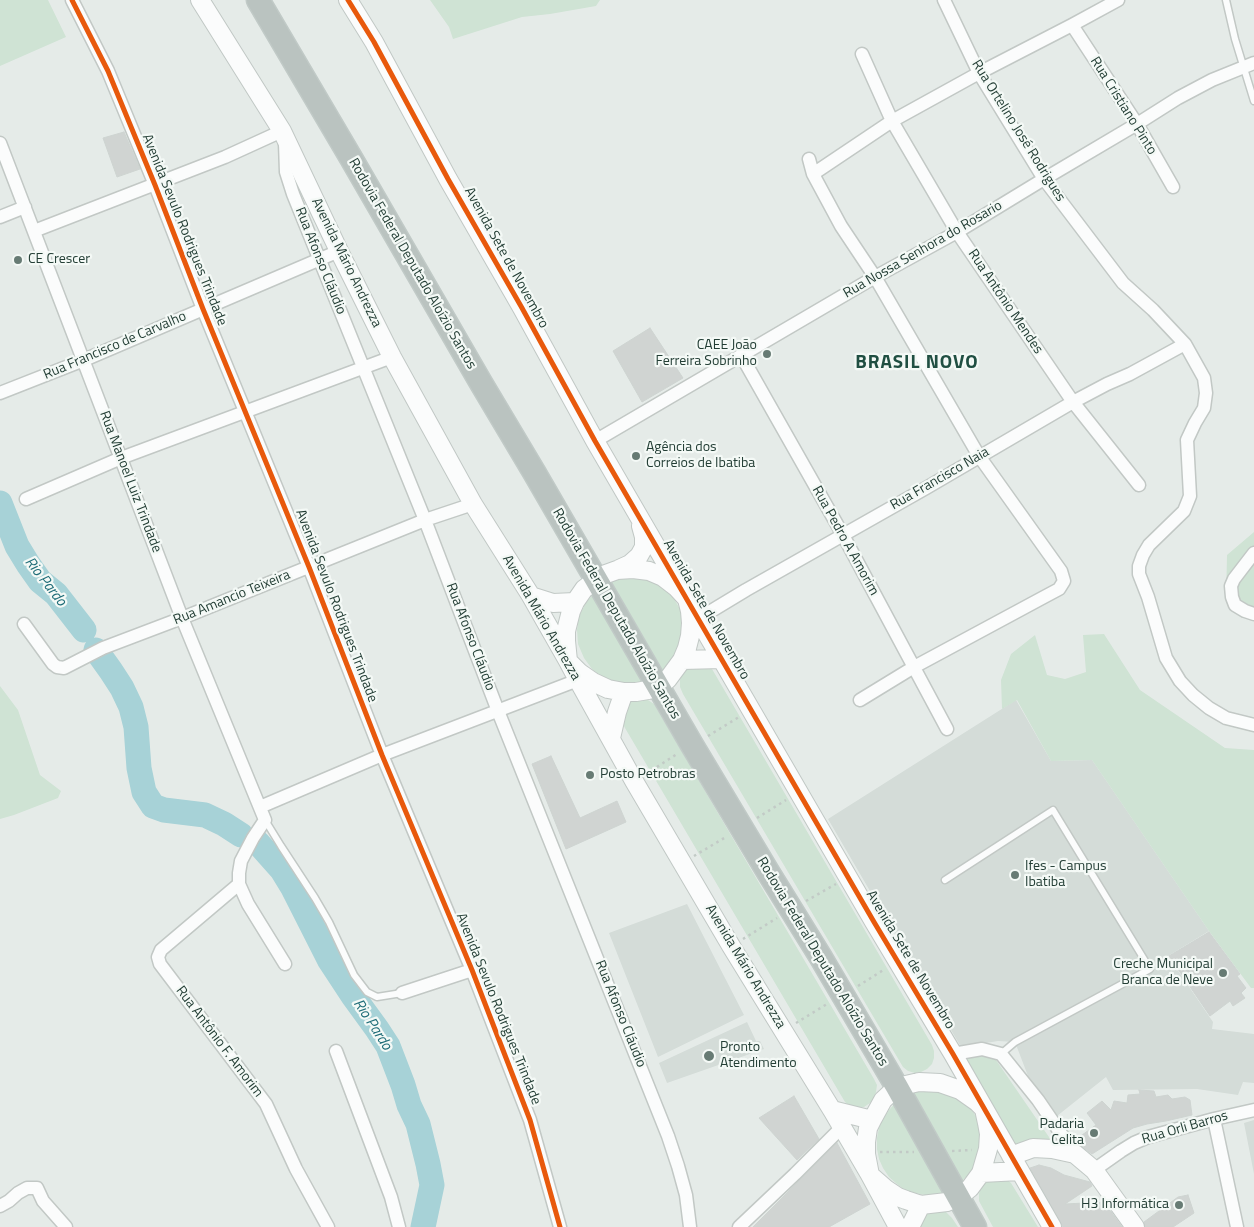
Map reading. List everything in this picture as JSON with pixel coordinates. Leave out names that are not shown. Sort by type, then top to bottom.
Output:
[{"type":"highway","name":"Rodovia Federal Deputado Aloízio Santos","points":[[258,0],[596,580],[897,1087],[975,1227]]},
{"type":"street","name":"Avenida Sevulo Rodrigues Trindade","points":[[72,0],[108,71],[309,567],[382,755],[472,970],[530,1120],[560,1227]]},
{"type":"street","name":"Avenida Mário Andrezza","points":[[200,0],[283,133],[392,357],[472,504],[531,596],[634,781],[726,938],[832,1110],[898,1227]]},
{"type":"street","name":"Avenida Sete de Novembro","points":[[348,0],[374,42],[448,179],[638,516],[1011,1156]]},
{"type":"street","name":"Rua Ortelino José Rodrigues","points":[[944,0],[979,73],[1044,179],[1123,283],[1153,310],[1185,344],[1204,378],[1206,392],[1204,408],[1187,440],[1190,496],[1184,511],[1150,545],[1143,555],[1139,566],[1139,574],[1148,597],[1166,658],[1180,681],[1209,708],[1226,718],[1254,725]]},
{"type":"street","points":[[813,174],[892,121],[1118,0]]},
{"type":"street","name":"Rua Cristiano Pinto","points":[[1072,25],[1137,124],[1173,187]]},
{"type":"street","name":"Rua Antônio Mendes","points":[[862,54],[892,121],[957,232],[1073,402],[1139,485]]},
{"type":"street","name":"Rua Nossa Senhora do Rosario","points":[[595,441],[875,277],[957,232],[1195,89],[1249,65]]},
{"type":"street","points":[[34,231],[155,185],[283,133]]},
{"type":"street","name":"Rua Afonso Cláudio","points":[[283,133],[286,172],[293,194],[425,520],[498,710],[668,1136],[684,1188],[690,1227]]},
{"type":"street","name":"Rua Manoel Luiz Trindade","points":[[0,143],[182,618],[260,807],[259,829]]},
{"type":"street","points":[[809,159],[813,174],[841,226],[875,277],[979,456],[1061,571],[1064,581],[1059,589],[914,667],[860,700]]},
{"type":"street","points":[[0,218],[25,207]]},
{"type":"street","name":"Rua Francisco de Carvalho","points":[[0,393],[84,360],[339,251]]},
{"type":"street","name":"Rua Francisco Naia","points":[[698,619],[1073,402],[1185,344]]},
{"type":"street","name":"Rua Pedro A Amorim","points":[[741,355],[843,535],[947,729]]},
{"type":"street","points":[[26,499],[121,458],[392,357]]},
{"type":"street","name":"Rua Amancio Teixeira","points":[[24,624],[53,664],[64,668],[99,650],[425,520],[472,504]]},
{"type":"street","points":[[616,570],[633,569],[649,571],[670,582],[687,599],[691,623],[689,642],[682,660],[668,679],[659,687],[636,692],[608,689],[593,682],[568,661],[566,630],[575,602],[584,589],[596,580],[606,574],[630,564],[639,556],[644,547],[644,536],[638,516]]},
{"type":"street","points":[[1254,553],[1234,579],[1231,586],[1235,605],[1254,614]]},
{"type":"street","points":[[531,596],[553,603],[575,602]]},
{"type":"street","points":[[682,660],[721,659]]},
{"type":"street","points":[[260,807],[382,755],[578,680]]},
{"type":"street","points":[[611,738],[624,692]]},
{"type":"street","points":[[259,829],[241,861],[239,884],[248,904],[285,964]]},
{"type":"street","name":"Rua Antônio F. Amorim","points":[[239,884],[161,950],[158,957],[160,964],[266,1104],[296,1169],[328,1227]]},
{"type":"street","points":[[402,993],[472,970]]},
{"type":"street","points":[[953,1054],[982,1049],[1001,1054],[1038,1100],[1075,1154],[1094,1170],[1136,1227]]},
{"type":"street","points":[[336,1051],[391,1197],[399,1227]]},
{"type":"street","points":[[920,1082],[940,1083],[960,1090],[973,1098],[984,1109],[989,1134],[988,1149],[981,1173],[970,1188],[959,1197],[947,1202],[921,1205],[898,1197],[886,1190],[870,1175],[866,1154],[868,1128],[883,1100],[897,1087],[920,1082]]},
{"type":"street","points":[[832,1110],[872,1120]]},
{"type":"street","name":"Rua Orli Barros","points":[[1094,1170],[1134,1143],[1214,1119],[1254,1110]]},
{"type":"street","points":[[1214,1119],[1237,1227]]},
{"type":"street","points":[[739,1227],[842,1127]]},
{"type":"street","points":[[1052,1227],[1011,1171],[1011,1156],[1033,1148],[1052,1149],[1075,1154]]},
{"type":"street","points":[[981,1173],[1011,1171]]},
{"type":"street","points":[[0,1206],[27,1188],[36,1188],[43,1202],[66,1227]]},
{"type":"street","points":[[910,1227],[921,1205]]},
{"type":"lane","points":[[1226,0],[1235,39],[1249,65],[1254,101]]},
{"type":"lane","points":[[945,880],[1053,810],[1150,969],[1015,1042],[1001,1054]]},
{"type":"lane","points":[[259,829],[281,846],[315,898],[329,922],[354,975],[367,992],[377,997],[402,993]]},
{"type":"path","points":[[951,1151],[988,1149]]},
{"type":"path","points":[[874,1152],[922,1152]]},
{"type":"shaded area","name":"Ifes - Campus Ibatiba","points":[[1016,700],[1051,761],[1092,760],[1209,931],[1168,956],[1213,1022],[1212,1029],[1254,1034],[1254,1083],[1243,1082],[1238,1095],[1197,1089],[1113,1090],[1106,1077],[1057,1116],[1028,1076],[1015,1042],[998,1041],[961,1047],[828,819]]},
{"type":"shaded area","points":[[687,904],[744,1015],[658,1057],[609,933]]},
{"type":"shaded area","name":"Pronto Atendimento","points":[[747,1022],[756,1041],[760,1041],[764,1049],[667,1083],[659,1063]]},
{"type":"shaded area","points":[[1254,1120],[1254,1174],[1244,1123]]},
{"type":"green space","points":[[0,0],[48,0],[66,37],[0,66]]},
{"type":"green space","points":[[430,0],[600,0],[596,6],[522,17],[453,39],[449,27]]},
{"type":"green space","points":[[1254,532],[1254,611],[1226,602],[1227,555]]},
{"type":"green space","points":[[624,578],[638,578],[651,581],[673,597],[680,609],[683,622],[680,649],[663,671],[611,582]]},
{"type":"green space","points":[[595,592],[645,682],[617,683],[604,678],[592,669],[584,658],[578,644],[579,616]]},
{"type":"green space","points":[[1104,634],[1140,690],[1225,748],[1254,750],[1254,988],[1251,988],[1209,931],[1092,760],[1051,761],[1017,700],[1002,709],[1001,680],[1011,654],[1035,635],[1047,675],[1065,679],[1086,672],[1083,635]]},
{"type":"green space","points":[[706,665],[712,669],[932,1045],[934,1058],[932,1064],[927,1069],[915,1073],[903,1067],[683,694],[680,687],[682,673],[686,668]]},
{"type":"green space","points":[[0,686],[18,710],[40,775],[61,791],[58,798],[0,819]]},
{"type":"green space","points":[[642,698],[654,704],[874,1079],[877,1085],[874,1098],[864,1107],[850,1106],[845,1102],[625,728],[622,722],[628,702]]},
{"type":"green space","points":[[987,1055],[996,1060],[1051,1140],[1026,1146],[1016,1144],[1006,1136],[961,1059]]},
{"type":"green space","points":[[921,1090],[944,1091],[964,1101],[978,1120],[982,1142],[976,1164],[961,1182],[910,1093]]},
{"type":"green space","points":[[896,1102],[946,1192],[936,1195],[925,1195],[905,1190],[889,1177],[883,1168],[877,1149],[877,1138],[883,1119]]},
{"type":"green space","points":[[992,1178],[1006,1179],[1011,1183],[1038,1227],[993,1227],[979,1201],[981,1187]]},
{"type":"green space","points":[[932,1210],[946,1212],[958,1227],[919,1227],[925,1214]]},
{"type":"building","points":[[124,132],[140,169],[117,177],[103,138]]},
{"type":"building","points":[[650,328],[683,378],[642,402],[613,351]]},
{"type":"building","points":[[551,756],[580,818],[617,801],[626,822],[566,849],[532,764]]},
{"type":"building","points":[[1209,932],[1240,974],[1237,976],[1246,988],[1241,993],[1245,998],[1233,1006],[1230,1001],[1210,1016],[1169,956]]},
{"type":"building","points":[[1139,1090],[1154,1091],[1156,1097],[1168,1095],[1172,1099],[1185,1097],[1190,1100],[1192,1115],[1133,1128],[1092,1154],[1078,1144],[1075,1140],[1096,1125],[1087,1113],[1102,1101],[1111,1110],[1114,1101],[1127,1103],[1128,1095],[1140,1094]]},
{"type":"building","points":[[794,1096],[819,1139],[797,1160],[759,1118]]},
{"type":"building","points":[[837,1143],[870,1204],[829,1227],[753,1227]]},
{"type":"building","points":[[1039,1165],[1051,1168],[1064,1175],[1090,1182],[1092,1186],[1065,1204],[1104,1202],[1122,1227],[1063,1227],[1030,1168]]},
{"type":"building","name":"H3 Informática","points":[[1188,1195],[1194,1213],[1173,1227],[1145,1227],[1144,1222],[1178,1197]]},
{"type":"waterway","name":"Rio Pardo","points":[[0,503],[17,546],[28,564],[40,581],[56,594],[84,630]]},
{"type":"waterway","name":"Rio Pardo","points":[[96,650],[122,688],[131,707],[136,727],[139,768],[144,792],[153,806],[164,810],[205,815],[241,835]]},
{"type":"waterway","name":"Rio Pardo","points":[[258,843],[282,870],[330,961],[388,1046],[409,1105],[418,1124],[428,1164],[432,1185],[423,1227]]},
{"type":"cycle path","points":[[72,0],[108,71],[309,567],[382,755],[472,970],[530,1120],[560,1227]]},
{"type":"cycle path","points":[[348,0],[374,42],[448,179],[595,441],[1052,1227]]},
{"type":"place","name":"CE Crescer","points":[[18,260]]},
{"type":"place","name":"CAEE João Ferreira Sobrinho","points":[[767,354]]},
{"type":"place","name":"Agência dos Correios de Ibatiba","points":[[636,456]]},
{"type":"place","name":"Posto Petrobras","points":[[590,775]]},
{"type":"place","name":"Ifes - Campus Ibatiba","points":[[1015,875]]},
{"type":"place","name":"Creche Municipal Branca de Neve","points":[[1223,973]]},
{"type":"place","name":"Pronto Atendimento","points":[[709,1056]]},
{"type":"place","name":"Padaria Celita","points":[[1094,1133]]},
{"type":"place","name":"H3 Informática","points":[[1179,1205]]},
{"type":"district","name":"BRASIL NOVO","points":[[917,363]]}]
